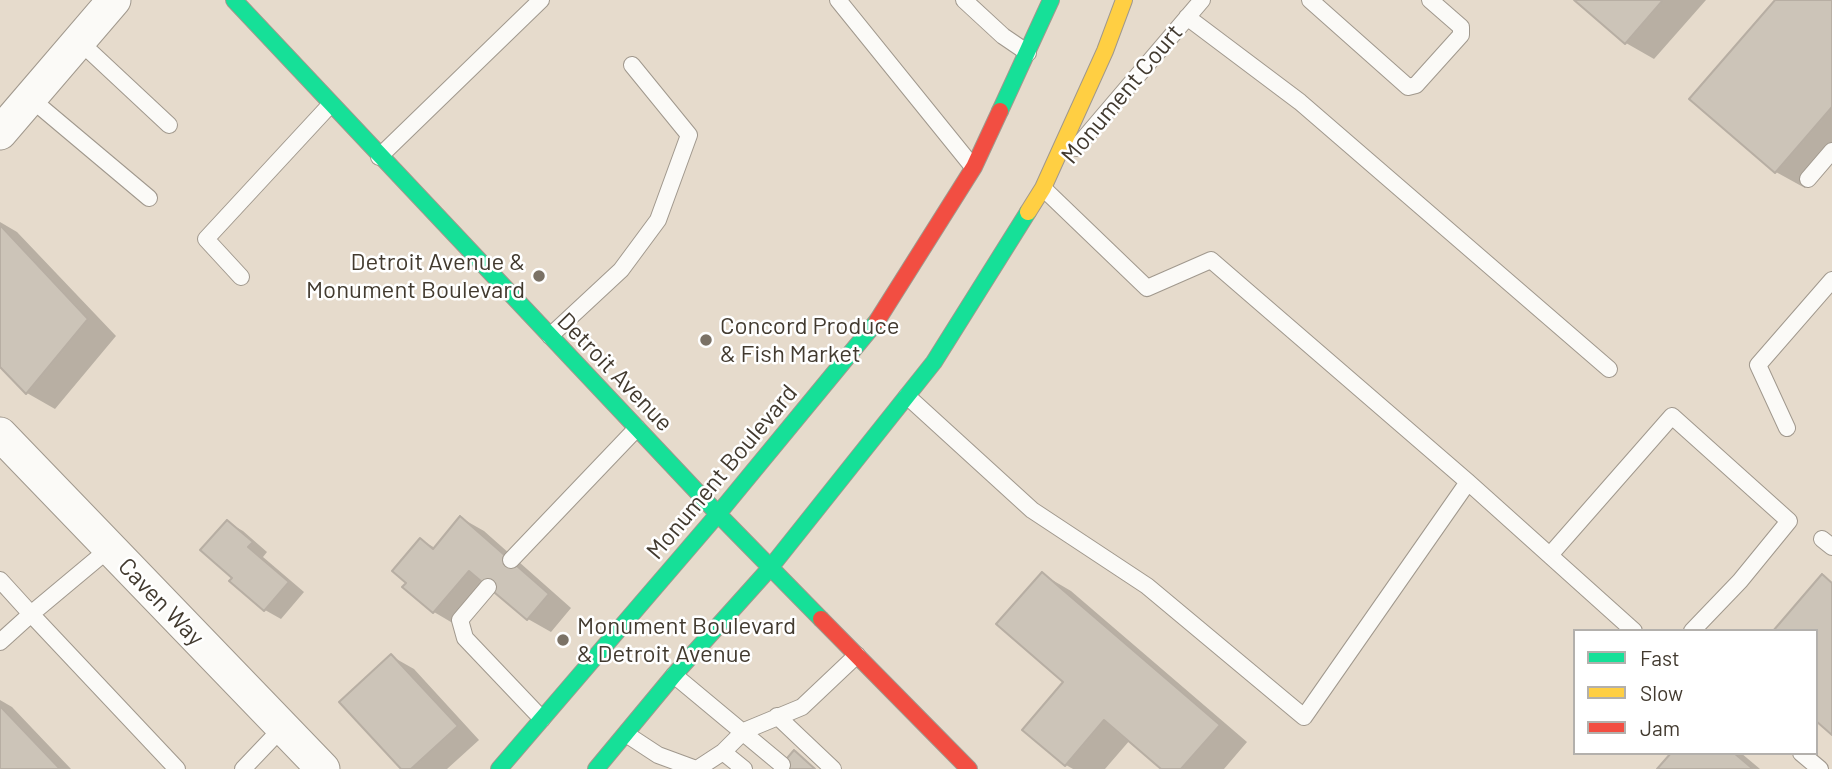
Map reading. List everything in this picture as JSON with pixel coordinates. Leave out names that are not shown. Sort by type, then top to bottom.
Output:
[{"type":"main road","name":"Detroit Avenue","points":[[234,0],[718,514],[857,655],[947,755],[969,769]]},
{"type":"main road","name":"Monument Boulevard","points":[[499,769],[718,514],[878,318],[974,167],[1051,0]]},
{"type":"main road","points":[[596,769],[674,675],[770,568],[934,362],[1043,188],[1105,51],[1124,0]]},
{"type":"street","points":[[0,132],[114,0]]},
{"type":"street","name":"Caven Way","points":[[0,434],[323,769]]},
{"type":"lane","points":[[379,156],[541,0]]},
{"type":"lane","points":[[838,0],[974,167]]},
{"type":"lane","points":[[964,0],[1003,36],[1028,52]]},
{"type":"lane","name":"Monument Court","points":[[1043,188],[1202,0]]},
{"type":"lane","points":[[1310,0],[1404,85],[1412,87],[1461,35],[1461,27],[1430,0]]},
{"type":"lane","points":[[1187,17],[1300,102],[1608,369]]},
{"type":"lane","points":[[79,41],[169,125]]},
{"type":"lane","points":[[550,336],[621,270],[658,220],[689,135],[632,65]]},
{"type":"lane","points":[[30,98],[149,198]]},
{"type":"lane","points":[[241,277],[206,239],[330,105]]},
{"type":"lane","points":[[1808,179],[1832,151]]},
{"type":"lane","points":[[1043,188],[1147,288],[1211,260],[1468,482],[1632,629]]},
{"type":"lane","points":[[1787,428],[1758,365],[1832,280]]},
{"type":"lane","points":[[907,396],[1032,510],[1147,586],[1304,717],[1468,482]]},
{"type":"lane","points":[[1550,555],[1672,416],[1788,521],[1740,580],[1694,629]]},
{"type":"lane","points":[[511,560],[637,428]]},
{"type":"lane","points":[[0,642],[110,548]]},
{"type":"lane","points":[[0,580],[177,769]]},
{"type":"lane","points":[[488,587],[460,620],[466,638],[542,719]]},
{"type":"lane","points":[[626,734],[658,755],[696,769],[723,752],[744,731],[803,707],[857,655]]},
{"type":"lane","points":[[674,675],[782,765]]},
{"type":"lane","points":[[777,716],[833,769]]},
{"type":"lane","points":[[243,769],[283,727]]},
{"type":"lane","points":[[723,752],[744,769]]},
{"type":"lane","points":[[1803,755],[1820,769]]},
{"type":"building","points":[[1574,0],[1663,0],[1625,44]]},
{"type":"building","points":[[1775,0],[1832,0],[1832,107],[1775,173],[1689,99]]},
{"type":"building","points":[[0,225],[88,319],[26,394],[0,367]]},
{"type":"building","points":[[460,516],[549,594],[527,620],[469,571],[433,613],[402,587],[406,583],[392,571],[420,538],[433,549]]},
{"type":"building","points":[[227,520],[253,542],[248,547],[289,582],[264,611],[229,581],[232,578],[200,550]]},
{"type":"building","points":[[1042,572],[1220,725],[1181,769],[1161,769],[1104,720],[1065,766],[1022,730],[1063,682],[996,624]]},
{"type":"building","points":[[1822,574],[1832,583],[1832,735],[1818,723],[1818,629],[1775,629]]},
{"type":"building","points":[[391,654],[458,726],[411,769],[401,769],[339,702]]},
{"type":"building","points":[[0,706],[60,769],[0,769]]},
{"type":"building","points":[[794,750],[815,769],[778,769]]},
{"type":"building","points":[[1669,755],[1736,755],[1753,769],[1657,769]]},
{"type":"traffic: fast","points":[[234,0],[718,514],[821,619]]},
{"type":"traffic: fast","points":[[1000,111],[1051,0]]},
{"type":"traffic: fast","points":[[596,769],[674,675],[770,568],[934,362],[1028,212]]},
{"type":"traffic: fast","points":[[499,769],[718,514],[877,321]]},
{"type":"traffic: slow","points":[[1028,212],[1043,188],[1105,51],[1124,0]]},
{"type":"traffic: jam","points":[[877,321],[974,167],[1000,111]]},
{"type":"traffic: jam","points":[[821,619],[969,769]]},
{"type":"place","name":"Detroit Avenue & Monument Boulevard","points":[[539,276]]},
{"type":"place","name":"Concord Produce & Fish Market","points":[[706,340]]},
{"type":"place","name":"Monument Boulevard & Detroit Avenue","points":[[563,640]]}]
